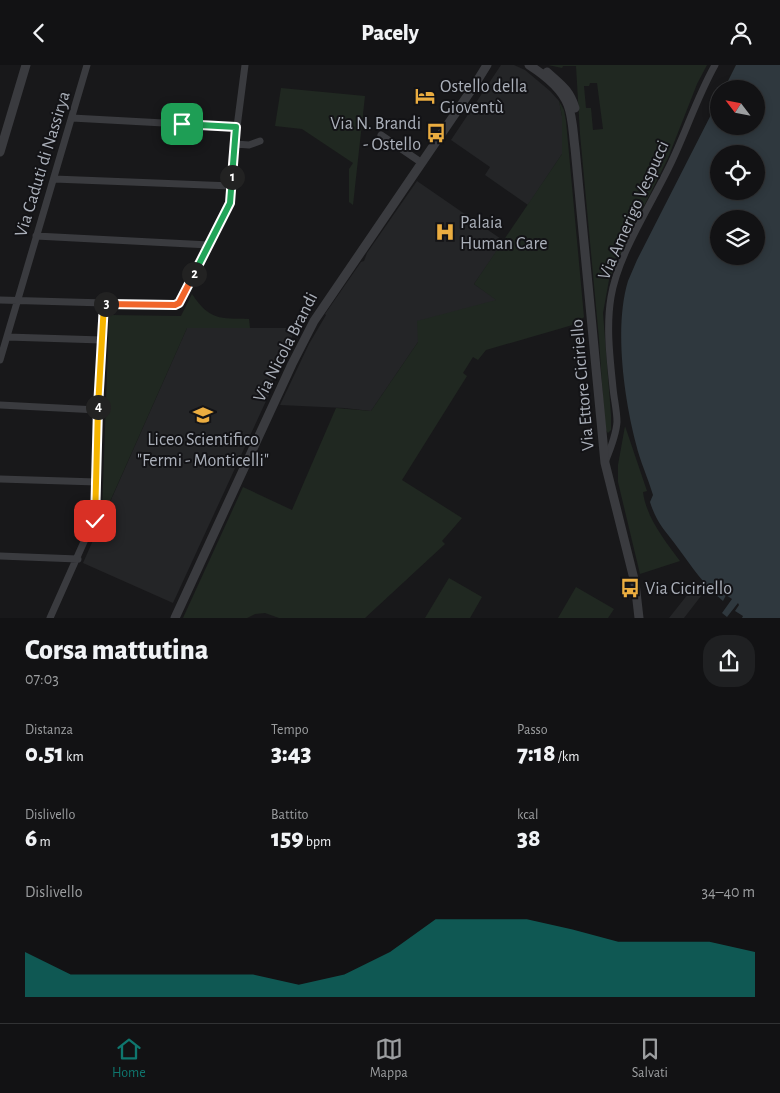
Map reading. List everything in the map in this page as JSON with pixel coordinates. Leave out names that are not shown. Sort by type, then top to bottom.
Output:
[{"type":"street","points":[[0,152],[26,65]]},
{"type":"street","name":"Via Caduti di Nassirya","points":[[0,360],[87,65]]},
{"type":"street","points":[[0,300],[104,304],[175,305],[179,303],[230,203],[236,127],[245,65]]},
{"type":"street","name":"Via Nicola Brandi","points":[[175,618],[310,328],[343,276],[422,163],[487,65]]},
{"type":"street","name":"Via Nicola Brandi","points":[[474,86],[494,65]]},
{"type":"street","name":"Via Ettore Ciciriello","points":[[529,65],[557,89],[568,103],[575,148],[605,463],[635,583],[640,617]]},
{"type":"street","name":"Via Ettore Ciciriello","points":[[540,65],[571,96],[577,122],[575,148]]},
{"type":"street","name":"Via Amerigo Vespucci","points":[[605,463],[617,423],[609,335],[611,297],[617,274],[670,165],[703,88],[715,65]]},
{"type":"street","points":[[72,118],[236,127]]},
{"type":"street","points":[[380,135],[422,163]]},
{"type":"street","points":[[235,144],[249,145],[260,141]]},
{"type":"street","points":[[54,179],[232,186]]},
{"type":"street","points":[[36,237],[209,245]]},
{"type":"street","points":[[50,618],[95,521],[98,410],[104,304]]},
{"type":"street","points":[[7,337],[102,340]]},
{"type":"street","points":[[0,405],[98,410]]},
{"type":"street","points":[[0,479],[97,482]]},
{"type":"street","points":[[0,557],[78,559]]},
{"type":"shaded area","points":[[501,65],[514,65],[525,70],[559,101],[562,116],[562,154],[528,205],[485,175],[490,167],[451,140]]},
{"type":"shaded area","points":[[548,65],[707,65],[697,84],[668,158],[609,280],[603,313],[611,415],[611,430],[608,433],[605,429],[576,66],[563,66],[562,68]],"holes":[[[590,83],[597,83],[603,129],[593,130],[591,108],[586,108],[584,86],[589,86]]]},
{"type":"shaded area","points":[[736,65],[780,65],[780,618],[742,618],[743,616],[735,611],[739,605],[738,603],[727,617],[722,613],[732,599],[726,595],[723,601],[693,569],[662,527],[650,502],[653,495],[636,444],[622,362],[621,341],[624,299],[628,281],[710,117],[710,135],[765,135],[765,80],[728,80]]},
{"type":"shaded area","points":[[281,88],[365,96],[353,205],[349,202],[349,169],[353,163],[302,129],[275,126]]},
{"type":"shaded area","points":[[559,101],[564,110],[566,121],[584,317],[576,324],[486,350],[478,360],[473,357],[463,373],[467,376],[402,480],[462,518],[442,541],[445,544],[365,618],[279,618],[265,613],[255,614],[247,618],[183,618],[243,487],[292,510],[336,408],[371,411],[418,342],[417,321],[496,300],[474,284],[562,154],[562,116]]},
{"type":"shaded area","points":[[417,181],[504,241],[474,284],[497,300],[418,342],[371,411],[280,405],[325,314],[361,262],[364,261],[367,253]]},
{"type":"shaded area","points":[[192,294],[198,303],[210,314],[223,318],[249,319],[250,328],[187,328],[104,515],[102,513],[109,315],[181,316]]},
{"type":"shaded area","points":[[187,328],[296,328],[270,386],[272,388],[173,603],[83,563]]},
{"type":"shaded area","points":[[625,426],[647,491],[643,492],[648,511],[657,528],[680,561],[640,574],[618,482],[618,465]]},
{"type":"shaded area","points":[[449,578],[482,597],[470,618],[425,618]]},
{"type":"shaded area","points":[[576,587],[614,609],[608,618],[558,618]]},
{"type":"shaded area","points":[[692,589],[701,596],[684,618],[669,618]]},
{"type":"place","name":"Ostello della Gioventù","points":[[425,96]]},
{"type":"place","name":"Via N. Brandi - Ostello","points":[[436,133]]},
{"type":"place","name":"Palaia Human Care","points":[[445,232]]},
{"type":"place","name":"Liceo Scientifico \"Fermi - Monticelli\"","points":[[203,415]]},
{"type":"place","name":"Via Ciciriello","points":[[630,588]]},
{"type":"route","points":[[95,521],[98,410],[104,304],[175,305],[179,303],[230,203],[236,127],[182,124]]}]
